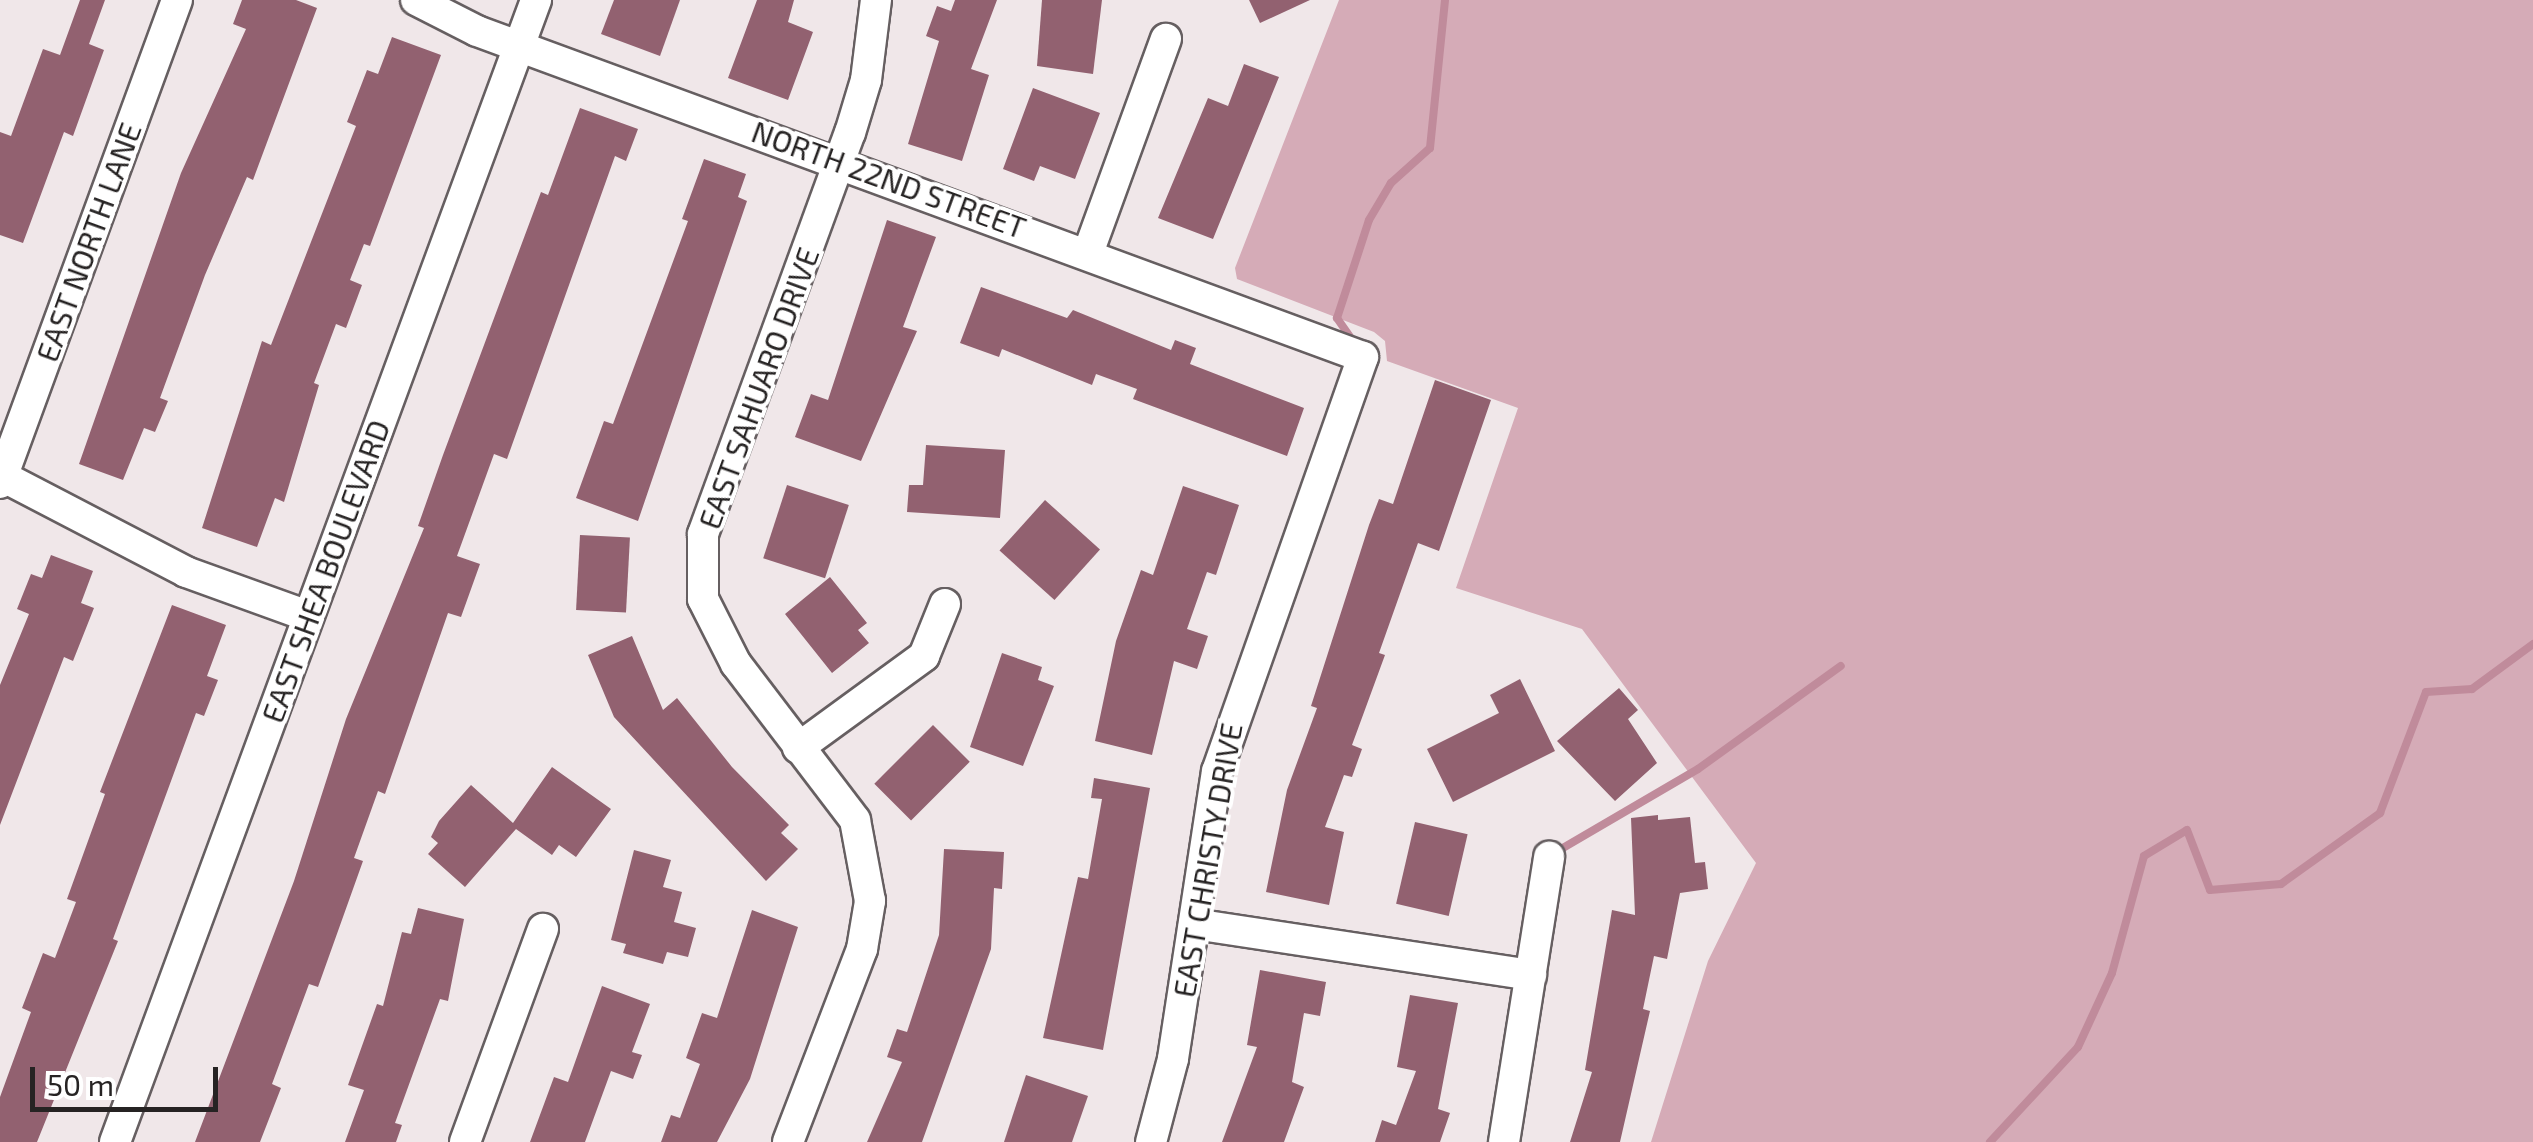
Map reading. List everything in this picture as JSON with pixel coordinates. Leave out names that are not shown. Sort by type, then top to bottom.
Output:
[{"type":"street","name":"EAST NORTH LANE","points":[[1,478],[177,0]]},
{"type":"street","name":"NORTH 22ND STREET","points":[[416,0],[520,46],[840,160],[1363,357]]},
{"type":"street","name":"EAST SHEA BOULEVARD","points":[[115,1142],[536,0]]},
{"type":"street","name":"EAST SAHUARO DRIVE","points":[[788,1142],[862,949],[870,901],[854,820],[736,664],[703,599],[703,534],[866,80],[876,0]]},
{"type":"street","points":[[1088,252],[1166,39]]},
{"type":"street","name":"EAST CHRISTY DRIVE","points":[[1150,1142],[1174,1059],[1217,771],[1234,708],[1363,357]]},
{"type":"street","points":[[1,478],[186,572],[308,616]]},
{"type":"street","points":[[798,748],[924,656],[945,604]]},
{"type":"street","points":[[1504,1142],[1549,857]]},
{"type":"street","points":[[1194,924],[1531,975]]},
{"type":"street","points":[[465,1142],[543,928]]},
{"type":"shaded area","points":[[1339,0],[2533,0],[2533,1142],[1651,1142],[1708,961],[1756,863],[1582,629],[1456,588],[1518,408],[1387,361],[1385,341],[1374,332],[1237,279],[1235,268]]},
{"type":"building","points":[[80,0],[105,0],[89,44],[104,50],[73,136],[64,132],[23,243],[0,235],[0,132],[11,136],[43,49],[60,55]]},
{"type":"building","points":[[242,0],[296,0],[317,8],[253,180],[247,177],[205,275],[160,398],[168,401],[155,432],[144,428],[123,480],[79,464],[181,173],[246,29],[233,24]]},
{"type":"building","points":[[614,0],[680,0],[660,56],[601,34]]},
{"type":"building","points":[[757,0],[794,0],[788,22],[813,32],[788,100],[728,78]]},
{"type":"building","points":[[955,0],[997,0],[971,69],[989,75],[962,161],[908,144],[939,41],[926,36],[937,6],[951,11]]},
{"type":"building","points":[[1042,0],[1102,0],[1093,74],[1037,66]]},
{"type":"building","points":[[1249,0],[1310,0],[1260,23]]},
{"type":"building","points":[[392,37],[441,55],[370,246],[364,244],[350,280],[362,285],[346,328],[336,324],[314,383],[319,385],[284,502],[275,498],[257,547],[202,528],[262,341],[271,345],[356,126],[347,122],[367,70],[378,74]]},
{"type":"building","points":[[1244,64],[1279,77],[1213,239],[1158,218],[1208,98],[1228,106]]},
{"type":"building","points":[[1033,88],[1100,113],[1075,179],[1040,166],[1034,181],[1003,169]]},
{"type":"building","points":[[580,108],[638,129],[626,161],[615,156],[507,459],[494,454],[457,556],[480,564],[461,617],[448,613],[385,794],[378,791],[354,858],[363,861],[318,987],[309,984],[272,1084],[281,1088],[260,1142],[195,1142],[294,881],[346,719],[424,528],[418,526],[443,455],[541,192],[548,195]]},
{"type":"building","points":[[704,159],[746,174],[738,197],[747,201],[638,521],[576,498],[604,421],[613,424],[688,221],[682,219]]},
{"type":"building","points":[[887,220],[936,237],[903,327],[917,331],[861,461],[795,437],[811,394],[828,400]]},
{"type":"building","points":[[981,287],[1067,318],[1073,310],[1171,350],[1175,340],[1196,348],[1190,364],[1304,408],[1287,456],[1133,399],[1137,389],[1096,374],[1092,385],[1002,349],[999,357],[960,343]]},
{"type":"building","points":[[1435,380],[1491,400],[1439,551],[1418,543],[1379,653],[1385,655],[1352,745],[1362,749],[1352,777],[1344,775],[1325,827],[1344,832],[1329,905],[1266,892],[1287,790],[1317,708],[1311,706],[1369,525],[1379,499],[1393,504]]},
{"type":"building","points":[[926,445],[1005,450],[1000,518],[907,512],[909,485],[923,485]]},
{"type":"building","points":[[787,485],[849,505],[825,578],[763,558]]},
{"type":"building","points":[[1183,486],[1239,505],[1216,575],[1207,572],[1187,629],[1208,636],[1197,669],[1174,661],[1152,755],[1095,741],[1116,641],[1141,570],[1153,575]]},
{"type":"building","points":[[1045,500],[1100,550],[1054,600],[999,551]]},
{"type":"building","points":[[580,535],[630,538],[626,613],[576,610]]},
{"type":"building","points":[[51,555],[93,571],[81,603],[94,608],[73,661],[64,657],[0,825],[0,685],[29,614],[17,609],[31,574],[42,578]]},
{"type":"building","points":[[830,577],[867,623],[858,630],[869,643],[832,673],[785,614]]},
{"type":"building","points":[[172,605],[226,625],[207,676],[218,680],[204,716],[196,713],[113,939],[118,941],[37,1142],[0,1142],[0,1097],[31,1012],[22,1008],[43,953],[55,958],[76,902],[67,899],[105,794],[100,792]]},
{"type":"building","points":[[632,636],[663,710],[677,698],[732,767],[789,825],[781,833],[798,849],[766,881],[614,717],[588,655]]},
{"type":"building","points":[[1002,653],[1042,667],[1038,680],[1054,686],[1023,766],[970,747]]},
{"type":"building","points":[[1520,679],[1555,751],[1453,802],[1427,749],[1499,713],[1490,695]]},
{"type":"building","points":[[1619,688],[1638,710],[1628,719],[1657,763],[1615,801],[1557,741]]},
{"type":"building","points":[[933,725],[970,762],[911,820],[874,784]]},
{"type":"building","points":[[552,767],[611,809],[576,857],[559,845],[552,855],[516,829],[465,887],[428,854],[438,843],[431,837],[439,821],[471,785],[513,823]]},
{"type":"building","points":[[1094,778],[1150,788],[1103,1050],[1043,1038],[1078,877],[1088,879],[1102,799],[1091,798]]},
{"type":"building","points":[[1658,815],[1658,820],[1690,817],[1695,863],[1705,862],[1708,889],[1680,893],[1667,959],[1654,956],[1643,1009],[1650,1011],[1620,1142],[1570,1142],[1592,1072],[1585,1070],[1612,910],[1635,915],[1631,818]]},
{"type":"building","points":[[1415,822],[1468,834],[1449,916],[1396,904]]},
{"type":"building","points":[[944,849],[1004,852],[1002,889],[994,888],[991,949],[922,1142],[867,1142],[902,1062],[887,1057],[897,1029],[907,1032],[939,935]]},
{"type":"building","points":[[634,850],[671,860],[663,887],[682,892],[674,922],[696,928],[688,957],[667,952],[663,964],[623,953],[626,944],[611,940]]},
{"type":"building","points":[[418,908],[464,919],[448,1001],[440,999],[395,1123],[402,1125],[396,1142],[345,1142],[364,1090],[348,1085],[377,1004],[383,1006],[402,932],[411,934]]},
{"type":"building","points":[[752,910],[798,927],[750,1079],[717,1142],[661,1142],[671,1115],[680,1118],[700,1064],[686,1058],[702,1013],[717,1018]]},
{"type":"building","points":[[1260,970],[1326,982],[1320,1016],[1304,1013],[1292,1082],[1304,1087],[1284,1142],[1222,1142],[1257,1047],[1247,1045]]},
{"type":"building","points":[[602,986],[650,1004],[632,1052],[642,1055],[633,1079],[611,1071],[585,1142],[530,1142],[554,1077],[568,1082]]},
{"type":"building","points":[[1410,995],[1458,1003],[1438,1109],[1450,1113],[1440,1142],[1375,1142],[1382,1120],[1396,1125],[1416,1071],[1397,1067]]},
{"type":"building","points":[[1026,1075],[1088,1096],[1072,1142],[1004,1142]]},
{"type":"waterway","points":[[1353,341],[1337,318],[1369,220],[1391,183],[1430,148],[1445,0]]},
{"type":"waterway","points":[[1990,1142],[2078,1047],[2112,973],[2144,856],[2187,830],[2210,890],[2281,884],[2380,813],[2426,692],[2472,689],[2533,644]]},
{"type":"waterway","points":[[1556,852],[1698,769],[1841,666]]}]
